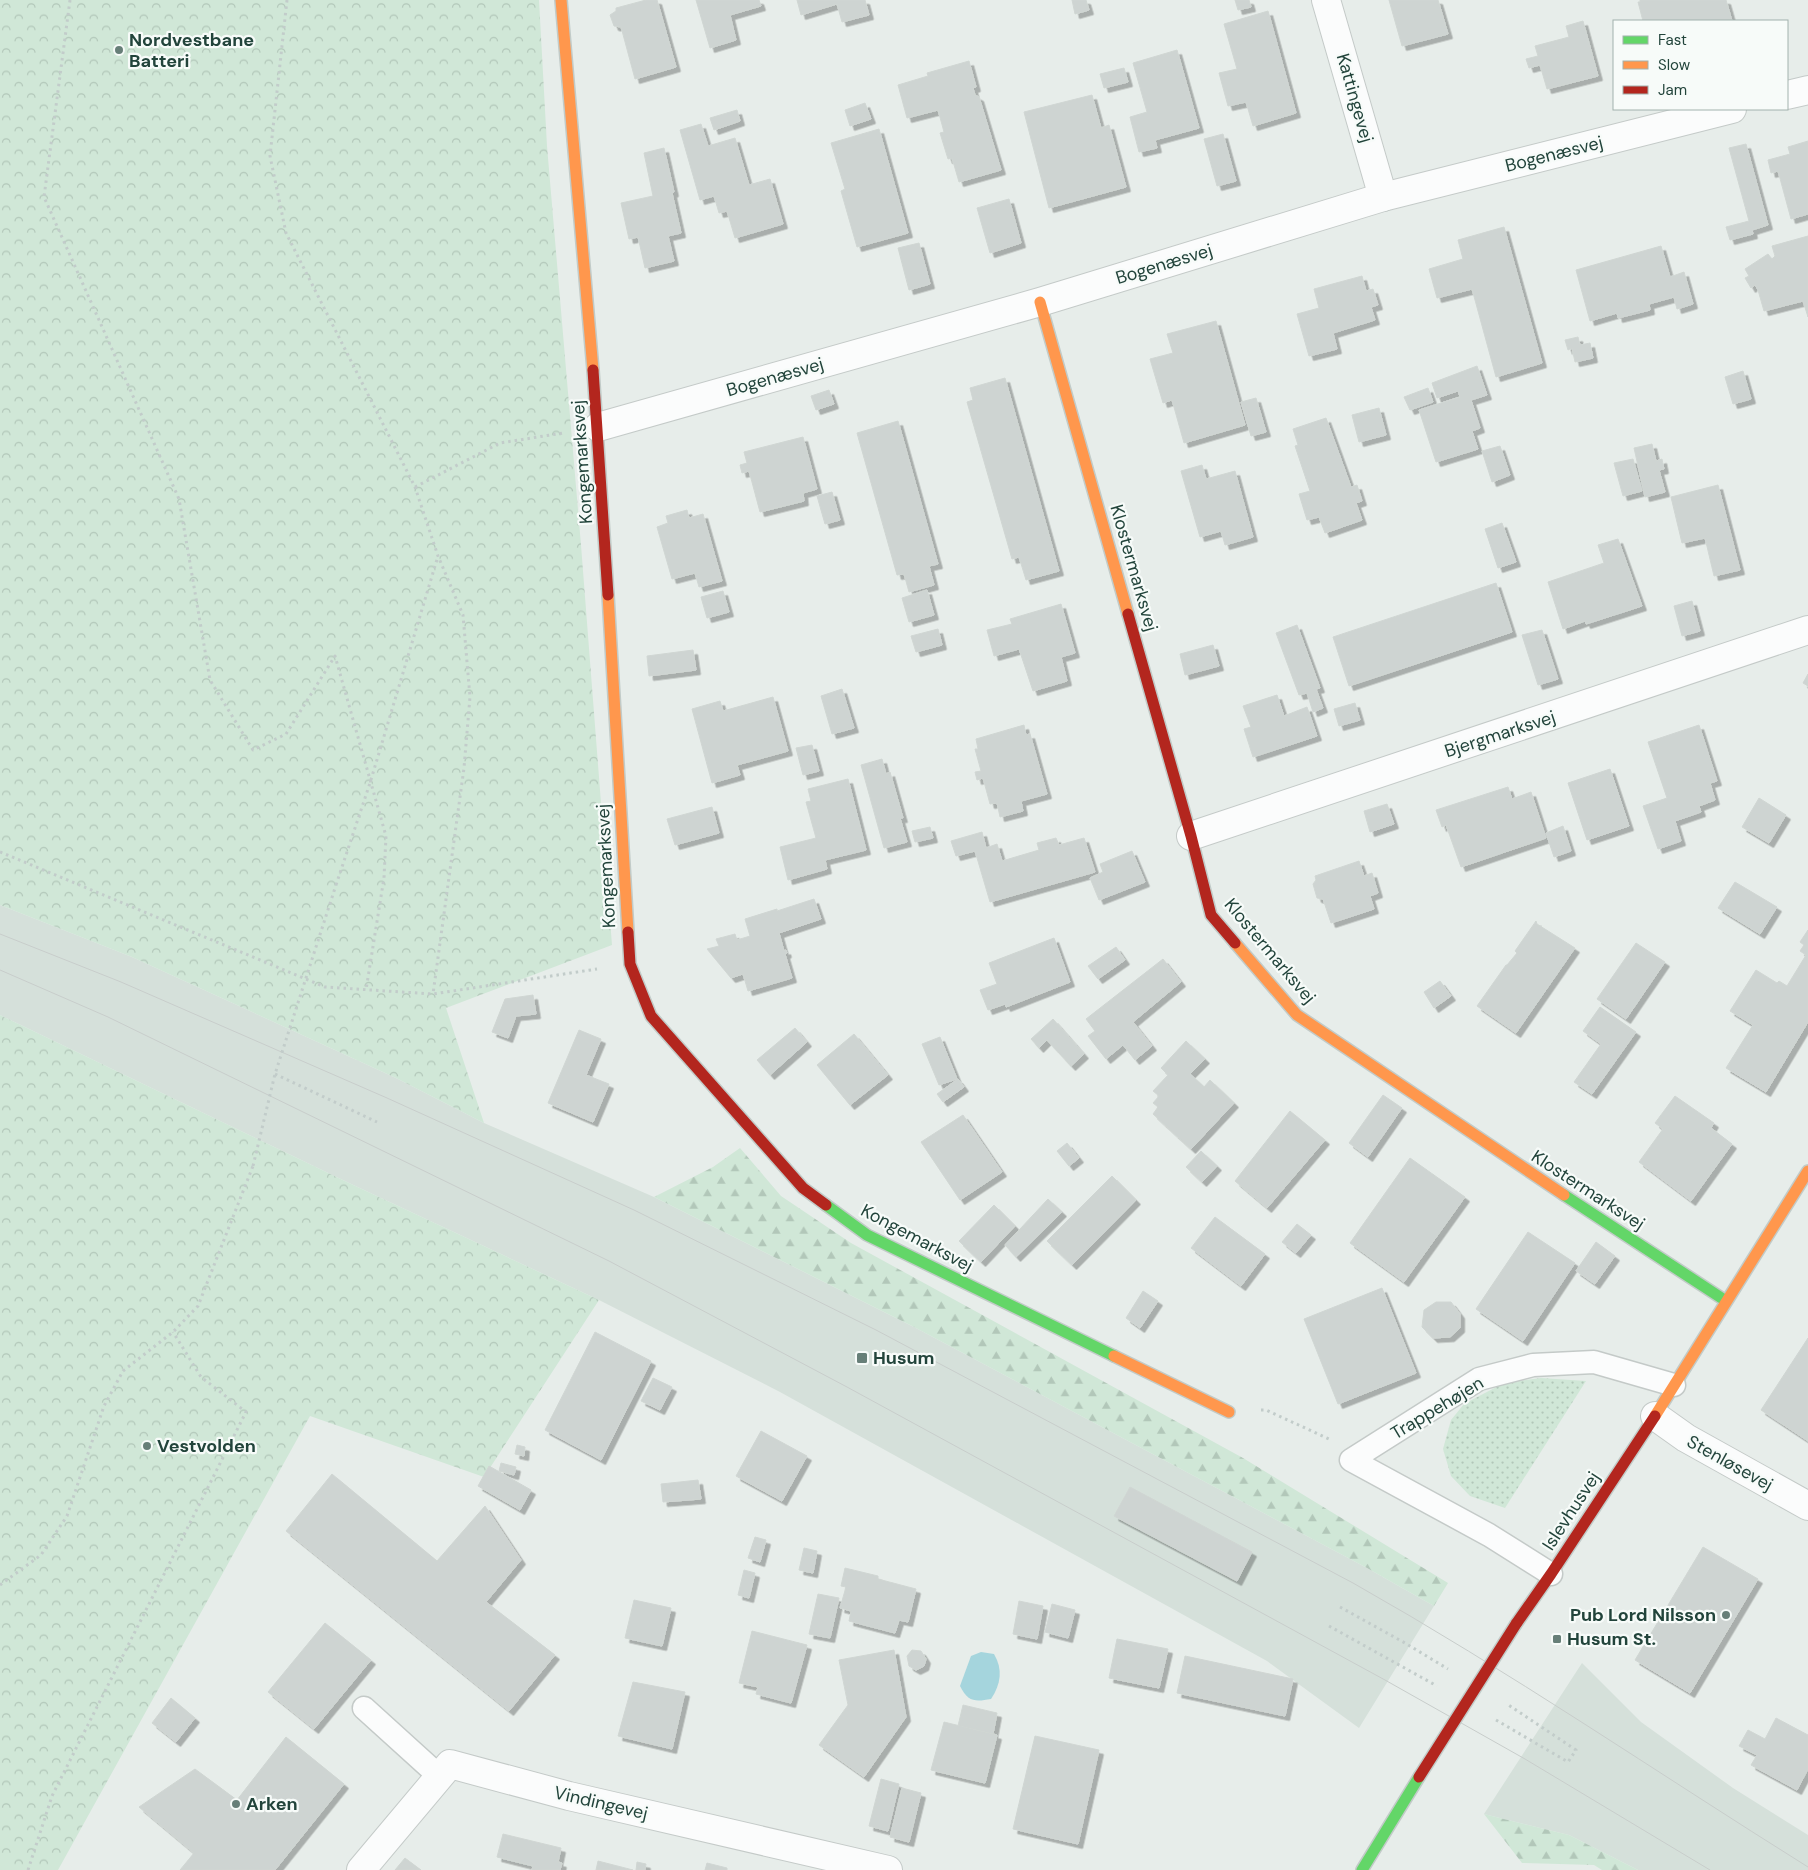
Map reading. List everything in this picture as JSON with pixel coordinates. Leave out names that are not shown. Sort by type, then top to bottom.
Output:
[{"type":"street","name":"Kongemarksvej","points":[[561,0],[598,428],[630,964],[651,1016],[803,1188],[867,1235],[1229,1412]]},
{"type":"street","name":"Kattingevej","points":[[1326,0],[1383,197]]},
{"type":"street","points":[[1788,95],[1808,90]]},
{"type":"street","name":"Bogenæsvej","points":[[598,428],[1040,302],[1383,197],[1728,110]]},
{"type":"street","name":"Klostermarksvej","points":[[1040,302],[1212,915],[1298,1015],[1508,1158],[1726,1301]]},
{"type":"street","name":"Bjergmarksvej","points":[[1191,836],[1808,630]]},
{"type":"street","name":"Islevhusvej","points":[[1362,1870],[1516,1624],[1552,1574],[1655,1416],[1808,1171]]},
{"type":"street","name":"Stenløsevej","points":[[1655,1416],[1686,1438],[1808,1506]]},
{"type":"street","name":"Vindingevej","points":[[361,1870],[450,1764],[569,1796],[888,1870]]},
{"type":"lane","name":"Trappehøjen","points":[[1552,1574],[1489,1535],[1351,1460],[1479,1379],[1533,1365],[1594,1362],[1674,1385]]},
{"type":"lane","points":[[364,1708],[440,1776]]},
{"type":"path","points":[[70,0],[44,196],[179,499],[210,680],[253,750],[286,734],[335,656],[386,836],[384,878],[366,990]]},
{"type":"path","points":[[287,0],[270,156],[286,233],[415,487],[438,556],[463,615],[470,696],[464,768],[433,994]]},
{"type":"path","points":[[415,487],[500,443],[598,428]]},
{"type":"path","points":[[0,1585],[41,1555],[67,1516],[104,1406],[123,1371],[173,1332],[198,1306],[253,1166],[275,1074],[370,783],[438,556]]},
{"type":"path","points":[[0,852],[326,986],[433,994],[630,964]]},
{"type":"path","points":[[275,1074],[376,1122]]},
{"type":"path","points":[[28,1870],[52,1796],[246,1412],[201,1377],[173,1332]]},
{"type":"path","points":[[1266,1410],[1331,1440]]},
{"type":"path","points":[[1340,1607],[1405,1642],[1455,1672]]},
{"type":"path","points":[[1329,1626],[1399,1665]]},
{"type":"path","points":[[1504,1702],[1576,1750],[1568,1762],[1531,1741]]},
{"type":"shaded area","points":[[0,905],[132,957],[396,1078],[484,1123],[654,1197],[914,1327],[1367,1568],[1434,1606],[1359,1728],[1267,1661],[780,1392],[599,1300],[349,1183],[0,1015]]},
{"type":"shaded area","points":[[1582,1663],[1641,1722],[1733,1788],[1808,1835],[1808,1870],[1638,1870],[1569,1835],[1484,1814]]},
{"type":"green space","points":[[0,0],[539,0],[547,146],[581,545],[612,945],[446,1008],[484,1123],[396,1078],[132,957],[0,905]]},
{"type":"green space","name":"Vestvolden","points":[[0,1015],[349,1183],[599,1300],[484,1477],[310,1416],[58,1870],[0,1870]]},
{"type":"green space","points":[[740,1148],[781,1196],[851,1243],[1243,1458],[1448,1583],[1434,1606],[1367,1568],[914,1327],[654,1197],[713,1167]]},
{"type":"green space","points":[[1541,1378],[1586,1381],[1505,1508],[1470,1496],[1451,1476],[1443,1449],[1451,1420],[1464,1404],[1504,1383]]},
{"type":"green space","points":[[1484,1814],[1569,1835],[1638,1870],[1602,1870],[1594,1865],[1522,1863]]},
{"type":"water","points":[[981,1652],[994,1654],[999,1665],[1000,1677],[991,1699],[972,1700],[960,1686],[971,1656]]},
{"type":"building","points":[[646,0],[657,0],[676,67],[635,79],[621,27],[614,26],[610,15],[616,11],[616,8]]},
{"type":"building","points":[[696,0],[759,0],[761,6],[730,15],[736,40],[710,48]]},
{"type":"building","points":[[797,0],[865,0],[869,15],[842,22],[837,4],[801,15]]},
{"type":"building","points":[[1072,0],[1086,0],[1089,10],[1075,14]]},
{"type":"building","points":[[1235,0],[1249,0],[1251,7],[1238,10]]},
{"type":"building","points":[[1389,0],[1438,0],[1448,34],[1402,46]]},
{"type":"building","points":[[1640,0],[1726,0],[1732,20],[1643,20],[1638,2]]},
{"type":"building","points":[[1268,11],[1296,113],[1253,126],[1246,102],[1228,106],[1219,73],[1237,69],[1224,24]]},
{"type":"building","points":[[1583,21],[1598,76],[1547,89],[1540,65],[1529,68],[1526,59],[1538,56],[1535,46],[1569,37],[1566,26]]},
{"type":"building","points":[[1177,50],[1199,128],[1155,140],[1157,148],[1139,152],[1130,117],[1147,112],[1133,63]]},
{"type":"building","points":[[969,61],[976,87],[973,88],[975,95],[979,97],[1001,170],[959,182],[952,158],[948,159],[940,133],[944,132],[938,110],[907,118],[898,85],[928,76],[927,73]]},
{"type":"building","points":[[1124,68],[1128,82],[1104,88],[1100,74]]},
{"type":"building","points":[[1092,95],[1101,128],[1109,125],[1126,187],[1049,208],[1024,112]]},
{"type":"building","points":[[865,103],[871,119],[850,126],[845,110]]},
{"type":"building","points":[[737,110],[740,121],[714,130],[710,118]]},
{"type":"building","points":[[701,124],[708,146],[735,138],[749,185],[770,179],[783,224],[735,238],[727,211],[719,213],[714,196],[700,200],[680,130]]},
{"type":"building","points":[[879,129],[908,233],[857,247],[841,191],[845,189],[831,143]]},
{"type":"building","points":[[1223,134],[1236,181],[1217,186],[1204,139]]},
{"type":"building","points":[[1808,141],[1808,214],[1791,219],[1778,171],[1771,173],[1768,160],[1790,154],[1788,147]]},
{"type":"building","points":[[1746,144],[1768,225],[1752,230],[1753,234],[1730,240],[1726,227],[1749,221],[1729,148]]},
{"type":"building","points":[[664,148],[681,233],[668,236],[674,261],[645,268],[638,237],[629,239],[621,203],[653,196],[644,153]]},
{"type":"building","points":[[1009,199],[1021,243],[990,253],[977,208]]},
{"type":"building","points":[[1504,227],[1542,363],[1496,377],[1472,289],[1437,298],[1429,269],[1463,259],[1458,240]]},
{"type":"building","points":[[1808,236],[1808,317],[1803,301],[1764,311],[1758,290],[1755,285],[1751,288],[1745,278],[1749,276],[1745,269],[1768,254],[1772,259],[1775,256],[1772,246]]},
{"type":"building","points":[[919,243],[930,284],[909,290],[898,248]]},
{"type":"building","points":[[1661,246],[1670,277],[1684,272],[1693,304],[1677,309],[1674,297],[1649,304],[1650,310],[1618,318],[1617,313],[1590,321],[1576,270]]},
{"type":"building","points":[[1362,276],[1366,291],[1373,289],[1378,305],[1371,307],[1375,320],[1333,333],[1337,349],[1309,356],[1297,314],[1319,308],[1314,289]]},
{"type":"building","points":[[1216,321],[1245,425],[1184,443],[1172,400],[1163,403],[1150,359],[1173,353],[1167,334]]},
{"type":"building","points":[[1578,337],[1580,345],[1590,343],[1593,358],[1575,362],[1572,348],[1568,350],[1565,340]]},
{"type":"building","points":[[1477,366],[1487,395],[1471,400],[1480,428],[1472,431],[1478,449],[1436,462],[1419,410],[1460,397],[1458,391],[1437,398],[1432,383]]},
{"type":"building","points":[[1743,371],[1751,399],[1733,404],[1725,377]]},
{"type":"building","points":[[1005,378],[1059,571],[1026,580],[1019,557],[1012,559],[967,402],[973,400],[970,388]]},
{"type":"building","points":[[1428,388],[1433,402],[1410,410],[1404,397]]},
{"type":"building","points":[[829,390],[834,404],[816,410],[811,396]]},
{"type":"building","points":[[1256,398],[1266,432],[1251,436],[1241,402]]},
{"type":"building","points":[[1379,408],[1386,435],[1359,442],[1352,415]]},
{"type":"building","points":[[1326,418],[1351,487],[1357,485],[1362,501],[1356,503],[1362,520],[1325,533],[1319,517],[1307,520],[1299,494],[1310,491],[1295,446],[1298,445],[1293,429]]},
{"type":"building","points":[[898,421],[938,564],[929,566],[934,585],[909,592],[904,574],[897,575],[857,433]]},
{"type":"building","points":[[803,437],[817,489],[803,493],[804,501],[760,512],[749,471],[742,473],[740,465],[747,463],[744,452]]},
{"type":"building","points":[[1652,444],[1656,461],[1662,459],[1664,469],[1659,470],[1665,492],[1645,497],[1634,448]]},
{"type":"building","points":[[1500,446],[1510,475],[1492,482],[1482,451]]},
{"type":"building","points":[[1633,459],[1642,491],[1623,496],[1614,463]]},
{"type":"building","points":[[1202,465],[1206,479],[1235,471],[1253,537],[1225,545],[1221,531],[1200,537],[1181,471]]},
{"type":"building","points":[[1718,485],[1740,570],[1714,576],[1705,538],[1682,543],[1671,497]]},
{"type":"building","points":[[832,492],[840,520],[825,524],[817,496]]},
{"type":"building","points":[[687,510],[689,518],[703,514],[722,581],[699,587],[695,573],[672,579],[657,527],[668,523],[666,516]]},
{"type":"building","points":[[1502,523],[1516,562],[1498,568],[1485,529]]},
{"type":"building","points":[[1618,539],[1642,606],[1586,624],[1585,621],[1563,629],[1548,582],[1604,563],[1598,545]]},
{"type":"building","points":[[1496,583],[1512,632],[1349,686],[1333,637]]},
{"type":"building","points":[[927,590],[934,615],[909,622],[902,598]]},
{"type":"building","points":[[723,591],[729,612],[707,618],[701,597]]},
{"type":"building","points":[[1692,601],[1700,631],[1682,636],[1674,606]]},
{"type":"building","points":[[1061,604],[1075,653],[1061,657],[1067,681],[1033,691],[1019,649],[994,656],[987,630],[1012,624],[1010,619]]},
{"type":"building","points":[[1297,625],[1320,688],[1316,689],[1323,708],[1313,712],[1307,693],[1299,695],[1276,633]]},
{"type":"building","points":[[938,629],[942,645],[916,652],[911,636]]},
{"type":"building","points":[[1542,630],[1558,679],[1538,685],[1522,635]]},
{"type":"building","points":[[1213,645],[1219,666],[1185,675],[1180,654]]},
{"type":"building","points":[[693,650],[696,670],[649,676],[647,656]]},
{"type":"building","points":[[1808,674],[1808,686],[1803,683]]},
{"type":"building","points":[[842,689],[854,728],[832,734],[821,696]]},
{"type":"building","points":[[1277,695],[1284,716],[1307,707],[1317,736],[1253,757],[1244,729],[1251,727],[1243,706]]},
{"type":"building","points":[[773,697],[788,751],[737,765],[740,775],[712,783],[692,709],[720,701],[723,711]]},
{"type":"building","points":[[1355,703],[1360,720],[1339,726],[1334,709]]},
{"type":"building","points":[[1024,725],[1026,735],[1030,734],[1047,794],[1021,801],[1023,811],[1000,817],[997,803],[990,804],[983,778],[977,780],[975,772],[981,771],[975,749],[978,749],[976,739]]},
{"type":"building","points":[[1699,725],[1717,781],[1710,783],[1715,800],[1699,806],[1701,812],[1675,821],[1681,841],[1658,849],[1643,806],[1667,798],[1648,742]]},
{"type":"building","points":[[812,745],[819,771],[803,775],[796,748]]},
{"type":"building","points":[[882,759],[886,774],[890,772],[903,818],[900,818],[907,842],[884,848],[861,765]]},
{"type":"building","points":[[1610,769],[1629,826],[1587,840],[1568,783]]},
{"type":"building","points":[[848,779],[866,850],[825,860],[827,869],[788,880],[780,847],[816,838],[806,802],[811,801],[808,789]]},
{"type":"building","points":[[1508,787],[1512,799],[1531,792],[1546,838],[1461,867],[1446,825],[1442,827],[1436,810]]},
{"type":"building","points":[[1759,798],[1786,815],[1769,843],[1742,827]]},
{"type":"building","points":[[1387,804],[1394,824],[1370,832],[1364,811]]},
{"type":"building","points":[[712,807],[719,833],[675,845],[667,819]]},
{"type":"building","points":[[1563,826],[1571,851],[1554,857],[1546,833]]},
{"type":"building","points":[[930,827],[933,838],[915,842],[912,831]]},
{"type":"building","points":[[982,832],[986,848],[997,844],[1002,861],[1039,850],[1037,843],[1056,838],[1059,845],[1084,838],[1095,872],[990,902],[975,851],[956,856],[951,841]]},
{"type":"building","points":[[1132,851],[1145,882],[1099,900],[1090,878],[1103,872],[1100,864]]},
{"type":"building","points":[[1359,861],[1364,876],[1372,873],[1378,893],[1370,896],[1374,909],[1331,923],[1323,899],[1317,898],[1313,884],[1316,880],[1315,876]]},
{"type":"building","points":[[1735,882],[1777,907],[1760,934],[1718,908]]},
{"type":"building","points":[[814,899],[821,919],[779,933],[784,951],[786,950],[787,953],[785,954],[792,978],[748,991],[743,974],[731,978],[707,949],[719,946],[716,939],[735,934],[737,940],[750,936],[745,919]]},
{"type":"building","points":[[1536,921],[1537,924],[1575,948],[1516,1033],[1477,1006],[1506,965],[1517,953],[1515,951]]},
{"type":"building","points":[[1808,930],[1808,1022],[1766,1092],[1726,1068],[1753,1025],[1730,1011],[1756,970],[1777,983],[1779,981],[1787,986],[1806,955],[1800,951],[1804,945],[1800,942]]},
{"type":"building","points":[[1054,938],[1070,982],[1006,1007],[1005,1004],[988,1010],[980,990],[997,984],[989,963]]},
{"type":"building","points":[[1636,943],[1665,962],[1626,1019],[1597,999]]},
{"type":"building","points":[[1116,947],[1125,960],[1098,979],[1088,966]]},
{"type":"building","points":[[1163,959],[1181,982],[1133,1022],[1152,1046],[1135,1060],[1123,1045],[1106,1059],[1088,1036],[1095,1031],[1086,1019]]},
{"type":"building","points":[[1440,981],[1451,996],[1434,1008],[1424,992]]},
{"type":"building","points":[[533,995],[536,1014],[516,1016],[508,1038],[492,1032],[505,999]]},
{"type":"building","points":[[1600,1007],[1636,1032],[1592,1094],[1574,1082],[1601,1044],[1583,1031]]},
{"type":"building","points":[[1053,1019],[1084,1054],[1071,1066],[1047,1040],[1039,1048],[1031,1039]]},
{"type":"building","points":[[795,1028],[807,1042],[770,1075],[757,1060]]},
{"type":"building","points":[[579,1030],[601,1039],[586,1075],[609,1084],[593,1122],[548,1103]]},
{"type":"building","points":[[854,1034],[888,1075],[850,1105],[817,1065]]},
{"type":"building","points":[[940,1037],[957,1079],[939,1085],[922,1044]]},
{"type":"building","points":[[1186,1041],[1205,1059],[1190,1074],[1204,1087],[1210,1080],[1234,1103],[1191,1149],[1153,1114],[1158,1107],[1153,1103],[1159,1096],[1153,1091],[1168,1075],[1161,1068]]},
{"type":"building","points":[[958,1079],[964,1087],[943,1102],[937,1094]]},
{"type":"building","points":[[1383,1095],[1402,1108],[1368,1157],[1349,1143]]},
{"type":"building","points":[[1675,1096],[1714,1123],[1711,1128],[1732,1144],[1691,1201],[1639,1162],[1663,1129],[1655,1123]]},
{"type":"building","points":[[1290,1111],[1325,1140],[1267,1208],[1235,1181]]},
{"type":"building","points":[[963,1115],[1002,1172],[960,1200],[921,1142]]},
{"type":"building","points":[[1067,1143],[1079,1158],[1069,1166],[1057,1151]]},
{"type":"building","points":[[1201,1151],[1217,1166],[1202,1182],[1186,1167]]},
{"type":"building","points":[[1410,1158],[1465,1197],[1404,1282],[1350,1243]]},
{"type":"building","points":[[1112,1176],[1136,1200],[1072,1265],[1047,1241]]},
{"type":"building","points":[[1048,1199],[1062,1212],[1016,1257],[1005,1245]]},
{"type":"building","points":[[994,1205],[1015,1226],[981,1262],[959,1241]]},
{"type":"building","points":[[1215,1217],[1265,1254],[1241,1286],[1191,1248]]},
{"type":"building","points":[[1297,1224],[1311,1235],[1296,1253],[1282,1242]]},
{"type":"building","points":[[1528,1232],[1575,1263],[1523,1341],[1476,1309]]},
{"type":"building","points":[[1596,1242],[1615,1256],[1595,1284],[1576,1271]]},
{"type":"building","points":[[1382,1288],[1416,1373],[1338,1404],[1304,1319]]},
{"type":"building","points":[[1143,1291],[1158,1301],[1140,1328],[1126,1318]]},
{"type":"building","points":[[1436,1302],[1451,1302],[1460,1314],[1460,1328],[1450,1337],[1433,1338],[1422,1327],[1424,1310]]},
{"type":"building","points":[[595,1332],[651,1361],[601,1460],[545,1430]]},
{"type":"building","points":[[1808,1338],[1808,1441],[1761,1410]]},
{"type":"building","points":[[653,1378],[672,1387],[660,1410],[641,1401]]},
{"type":"building","points":[[761,1431],[807,1456],[782,1501],[736,1476]]},
{"type":"building","points":[[517,1445],[525,1447],[524,1456],[515,1454]]},
{"type":"building","points":[[501,1463],[516,1467],[514,1475],[499,1471]]},
{"type":"building","points":[[489,1466],[531,1490],[520,1510],[478,1486]]},
{"type":"building","points":[[332,1474],[437,1561],[485,1506],[521,1560],[486,1602],[555,1655],[509,1711],[286,1531]]},
{"type":"building","points":[[698,1480],[701,1499],[663,1502],[661,1484]]},
{"type":"building","points":[[1130,1487],[1252,1552],[1237,1581],[1114,1516]]},
{"type":"building","points":[[755,1537],[766,1540],[760,1562],[748,1558]]},
{"type":"building","points":[[1703,1547],[1758,1579],[1690,1693],[1635,1660]]},
{"type":"building","points":[[804,1548],[817,1551],[813,1573],[799,1570]]},
{"type":"building","points":[[845,1568],[878,1576],[878,1579],[916,1589],[908,1622],[899,1620],[895,1633],[849,1621],[851,1611],[840,1608],[846,1587],[841,1586]]},
{"type":"building","points":[[744,1570],[755,1573],[749,1598],[738,1595]]},
{"type":"building","points":[[818,1594],[839,1598],[830,1638],[809,1634]]},
{"type":"building","points":[[634,1600],[671,1608],[662,1646],[625,1638]]},
{"type":"building","points":[[1019,1601],[1043,1606],[1037,1639],[1013,1634]]},
{"type":"building","points":[[1052,1604],[1075,1610],[1068,1638],[1045,1632]]},
{"type":"building","points":[[325,1623],[371,1660],[314,1729],[268,1692]]},
{"type":"building","points":[[752,1631],[807,1645],[791,1703],[756,1694],[758,1687],[739,1683]]},
{"type":"building","points":[[1117,1639],[1168,1649],[1159,1688],[1109,1678]]},
{"type":"building","points":[[894,1650],[906,1717],[864,1777],[819,1745],[848,1705],[839,1660]]},
{"type":"building","points":[[912,1650],[921,1651],[926,1659],[924,1666],[916,1670],[909,1666],[907,1656]]},
{"type":"building","points":[[1185,1656],[1293,1679],[1285,1716],[1177,1693]]},
{"type":"building","points":[[633,1682],[685,1692],[672,1749],[618,1736]]},
{"type":"building","points":[[171,1698],[195,1718],[176,1742],[152,1723]]},
{"type":"building","points":[[963,1705],[997,1713],[993,1734],[958,1726]]},
{"type":"building","points":[[1776,1718],[1808,1735],[1808,1769],[1797,1790],[1751,1765],[1757,1755],[1739,1746],[1748,1730],[1765,1739]]},
{"type":"building","points":[[944,1722],[997,1735],[985,1783],[931,1770]]},
{"type":"building","points":[[1035,1736],[1099,1750],[1078,1844],[1013,1829]]},
{"type":"building","name":"Arken","points":[[286,1737],[344,1784],[275,1870],[180,1870],[194,1853],[139,1807],[195,1769],[237,1800]]},
{"type":"building","points":[[881,1779],[899,1784],[888,1831],[869,1826]]},
{"type":"building","points":[[902,1788],[921,1793],[909,1842],[890,1837]]},
{"type":"building","points":[[503,1834],[561,1848],[558,1862],[562,1863],[560,1870],[532,1870],[533,1866],[497,1857]]},
{"type":"building","points":[[405,1858],[421,1870],[395,1870]]},
{"type":"building","points":[[598,1861],[633,1870],[596,1870]]},
{"type":"building","points":[[637,1862],[646,1864],[645,1870],[636,1870]]},
{"type":"building","points":[[707,1863],[727,1868],[727,1870],[705,1870]]},
{"type":"tram line","points":[[0,934],[121,982],[387,1098],[634,1210],[876,1330],[1353,1583],[1469,1651],[1808,1867]]},
{"type":"tram line","points":[[0,970],[108,1017],[609,1261],[847,1387],[1385,1680],[1525,1759],[1710,1870]]},
{"type":"traffic: fast","points":[[1564,1195],[1726,1301]]},
{"type":"traffic: fast","points":[[826,1205],[867,1235],[1114,1356]]},
{"type":"traffic: fast","points":[[1362,1870],[1419,1777]]},
{"type":"traffic: slow","points":[[561,0],[593,370]]},
{"type":"traffic: slow","points":[[1040,302],[1128,614]]},
{"type":"traffic: slow","points":[[608,595],[628,932]]},
{"type":"traffic: slow","points":[[1235,943],[1297,1015],[1564,1195]]},
{"type":"traffic: slow","points":[[1655,1416],[1808,1171]]},
{"type":"traffic: slow","points":[[1114,1356],[1229,1412]]},
{"type":"traffic: jam","points":[[593,370],[608,595]]},
{"type":"traffic: jam","points":[[1128,614],[1191,836],[1211,915],[1235,943]]},
{"type":"traffic: jam","points":[[628,932],[630,964],[651,1016],[803,1188],[826,1205]]},
{"type":"traffic: jam","points":[[1516,1624],[1655,1416]]},
{"type":"traffic: jam","points":[[1419,1777],[1516,1624]]},
{"type":"place","name":"Nordvestbane Batteri","points":[[119,50]]},
{"type":"place","name":"Husum","points":[[862,1358]]},
{"type":"place","name":"Vestvolden","points":[[147,1446]]},
{"type":"place","name":"Pub Lord Nilsson","points":[[1726,1615]]},
{"type":"place","name":"Husum St.","points":[[1557,1639]]},
{"type":"place","name":"Arken","points":[[236,1804]]}]
